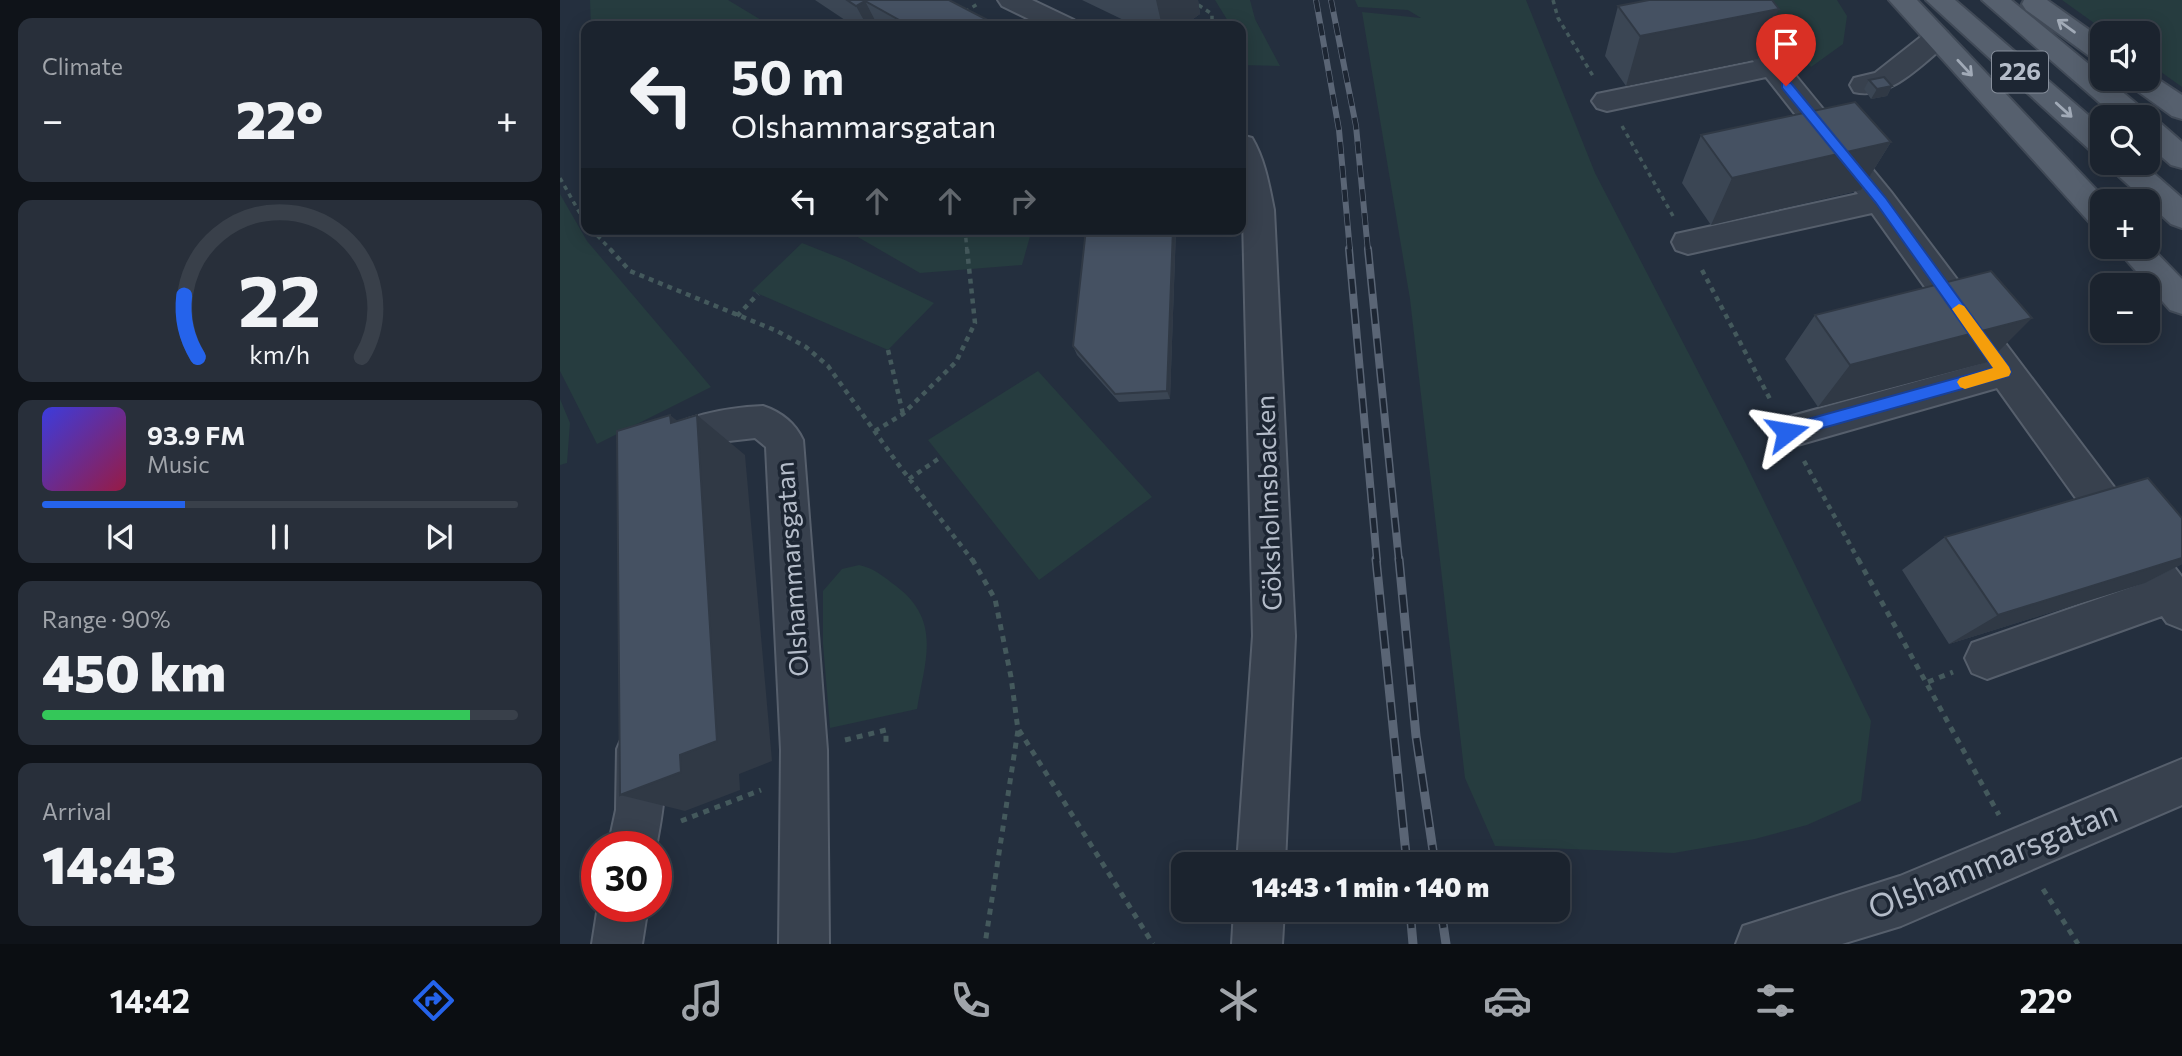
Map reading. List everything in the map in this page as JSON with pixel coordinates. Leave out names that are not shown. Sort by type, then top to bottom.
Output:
[{"type":"main road","points":[[1902,0],[2090,203]]},
{"type":"main road","name":"226","points":[[1938,0],[2090,133]]},
{"type":"main road","name":"226","points":[[1995,0],[2120,105]]},
{"type":"main road","points":[[2030,0],[2090,43]]},
{"type":"main road","points":[[2157,91],[2182,109]]},
{"type":"main road","points":[[2160,139],[2182,158]]},
{"type":"main road","points":[[2136,175],[2182,216]]},
{"type":"main road","points":[[2142,259],[2182,301]]},
{"type":"street","points":[[1011,0],[1051,21]]},
{"type":"street","points":[[1689,15],[1738,26],[1880,200],[2004,372],[2176,601],[1987,657]]},
{"type":"street","points":[[1864,85],[1885,79],[1937,37]]},
{"type":"street","points":[[1607,101],[1771,67]]},
{"type":"street","name":"Göksholmsbacken","points":[[1246,159],[1258,210],[1274,636],[1262,852]]},
{"type":"street","points":[[1688,242],[1880,200]]},
{"type":"street","points":[[1787,432],[2004,372]]},
{"type":"street","name":"Olshammarsgatan","points":[[642,476],[654,453],[677,439],[721,423],[763,422],[784,440],[804,750],[804,944]]},
{"type":"street","points":[[635,831],[640,810],[641,713]]},
{"type":"street","name":"Olshammarsgatan","points":[[1761,944],[1901,901],[2182,782]]},
{"type":"street","points":[[617,944],[620,922]]},
{"type":"street","points":[[1257,944],[1258,922]]},
{"type":"path","points":[[1191,0],[1212,14],[1212,21]]},
{"type":"path","points":[[962,14],[979,3]]},
{"type":"path","points":[[560,178],[581,215]]},
{"type":"path","points":[[597,235],[631,271],[736,317],[777,331],[806,347],[828,366],[909,479],[971,558],[995,599],[1011,677],[1018,730],[985,944]]},
{"type":"path","points":[[875,431],[903,414],[956,362],[975,323],[966,235]]},
{"type":"path","points":[[736,317],[758,294]]},
{"type":"path","points":[[888,350],[903,414]]},
{"type":"path","points":[[909,479],[941,457]]},
{"type":"path","points":[[804,750],[886,730],[886,744]]},
{"type":"path","points":[[1018,730],[1153,944]]},
{"type":"path","points":[[676,823],[749,793]]},
{"type":"path","points":[[2043,888],[2078,944]]},
{"type":"green space","points":[[590,0],[728,0],[763,21],[591,21]]},
{"type":"green space","points":[[1215,0],[1250,0],[1255,19],[1280,66],[1246,65],[1246,21],[1228,21]]},
{"type":"green space","points":[[1355,0],[1526,0],[1595,173],[1744,460],[1871,721],[1861,801],[1807,825],[1755,839],[1674,853],[1495,846],[1465,778],[1410,299],[1362,12],[1421,18],[1408,10],[1358,7]]},
{"type":"green space","points":[[1728,0],[1837,0],[1847,16],[1843,44],[1811,67],[1776,24],[1763,26]]},
{"type":"green space","points":[[2062,0],[2182,0],[2182,87],[2160,71],[2160,21],[2091,21]]},
{"type":"green space","points":[[560,194],[581,235],[711,387],[597,444],[560,371]]},
{"type":"green space","points":[[854,235],[1030,235],[1022,265],[920,273]]},
{"type":"green space","points":[[802,243],[845,260],[934,303],[888,350],[752,291]]},
{"type":"green space","points":[[1038,371],[1152,497],[1039,580],[928,440]]},
{"type":"green space","points":[[560,399],[570,423],[567,463],[560,465]]},
{"type":"green space","points":[[859,565],[874,571],[896,586],[920,613],[927,642],[924,674],[917,709],[830,728],[823,644],[823,591],[842,569]]},
{"type":"building","points":[[847,0],[949,0],[989,21],[901,21],[865,1],[856,6]]},
{"type":"building","points":[[1649,0],[1772,0],[1779,9],[1640,36],[1618,6]]},
{"type":"building","points":[[1884,77],[1892,86],[1877,89],[1869,80]]},
{"type":"building","points":[[1855,102],[1891,142],[1732,178],[1701,135]]},
{"type":"building","points":[[1085,235],[1173,235],[1167,391],[1115,394],[1073,346]]},
{"type":"building","points":[[1991,271],[2032,318],[1850,365],[1815,315]]},
{"type":"building","points":[[670,415],[671,423],[697,415],[717,741],[680,755],[681,772],[620,795],[617,431]]},
{"type":"building","points":[[2148,478],[2182,518],[2182,558],[1998,615],[1945,537]]},
{"type":"railway","points":[[1316,0],[1339,130],[1350,251]]},
{"type":"railway","points":[[1331,0],[1356,126],[1368,251]]},
{"type":"railway","points":[[1349,249],[1377,561]]},
{"type":"railway","points":[[1368,249],[1399,561]]},
{"type":"railway","points":[[1376,559],[1406,852]]},
{"type":"railway","points":[[1399,559],[1416,736],[1433,852]]},
{"type":"railway","points":[[1411,922],[1413,944]]},
{"type":"railway","points":[[1443,922],[1446,944]]},
{"type":"slow traffic","points":[[1959,309],[2004,372],[1965,382]]},
{"type":"route","points":[[1786,86],[1880,200],[2004,372],[1787,432]]}]
